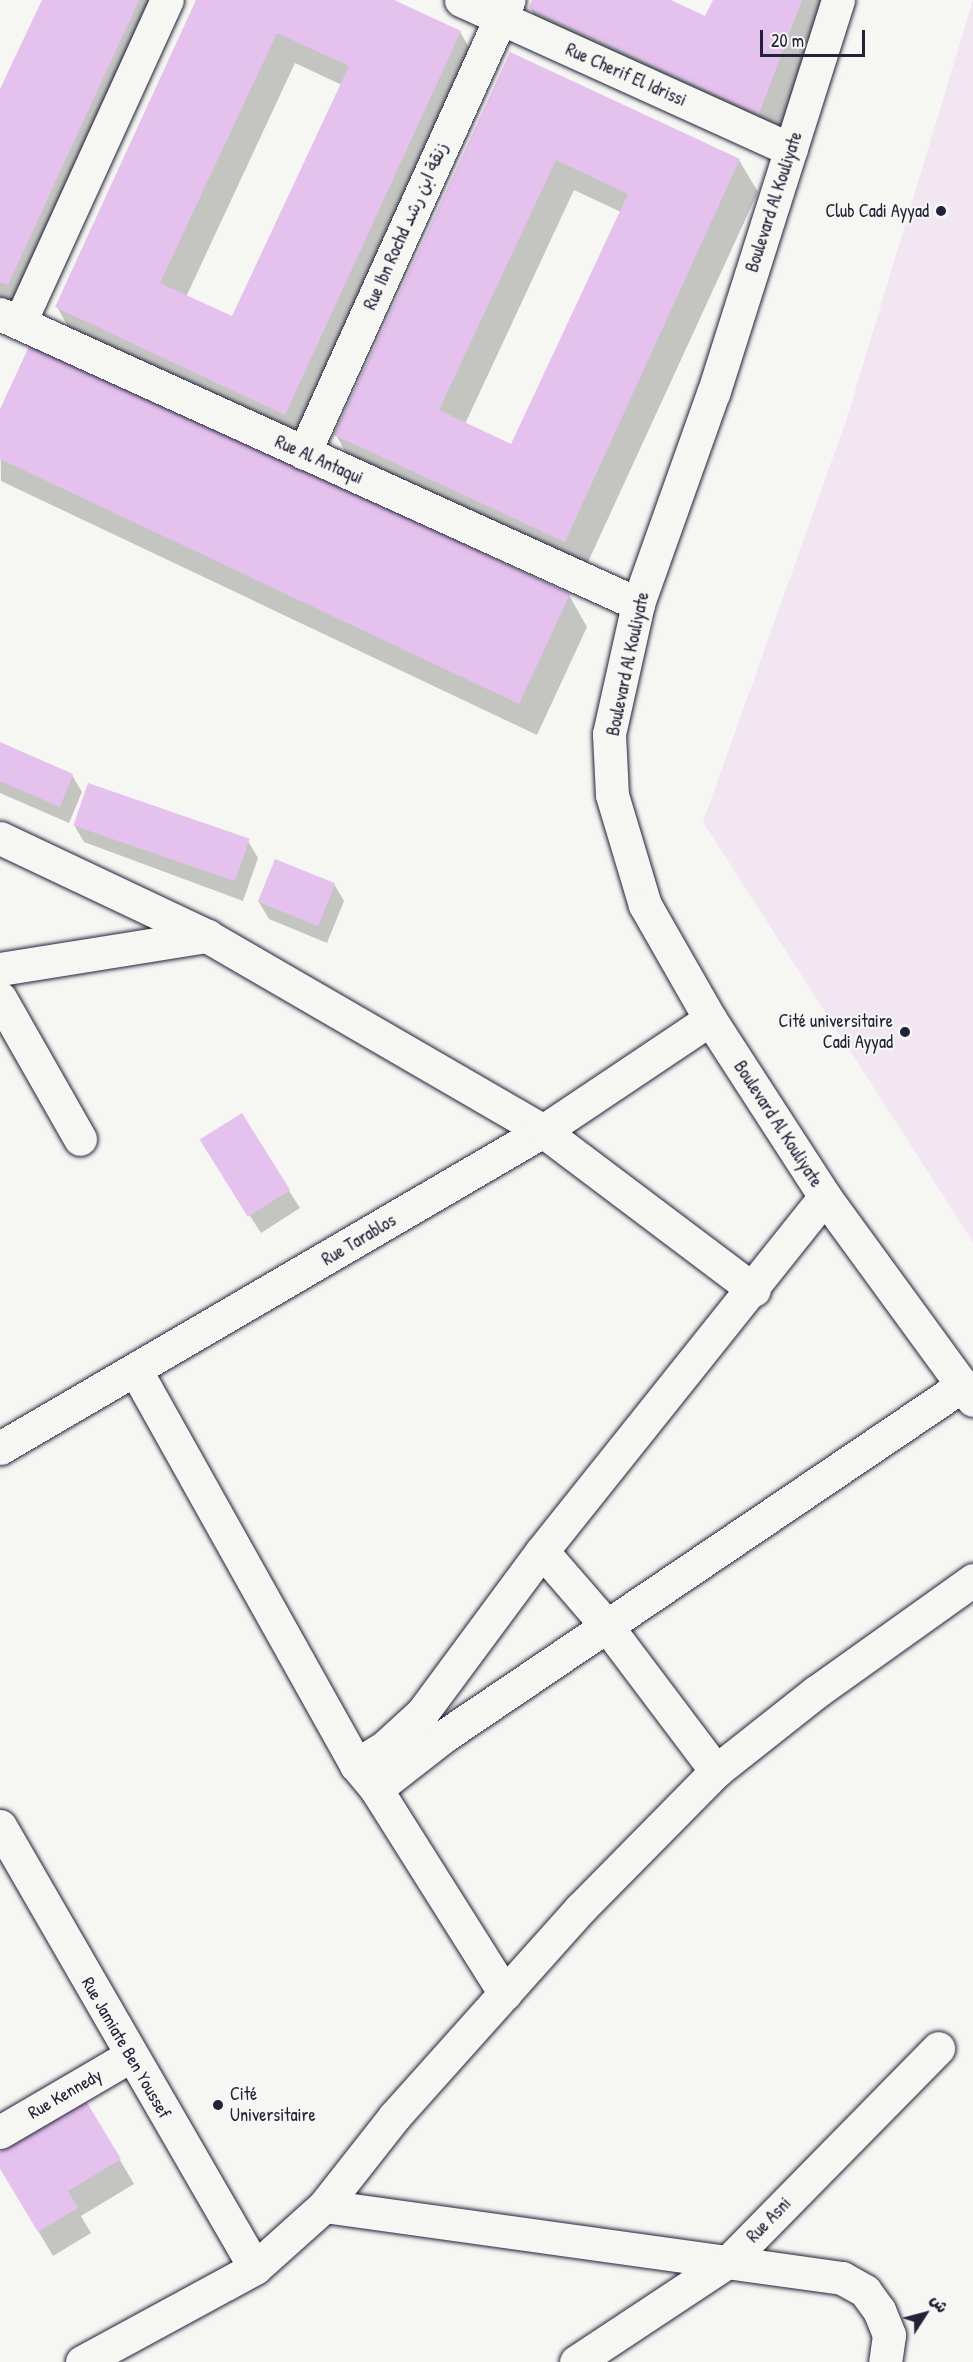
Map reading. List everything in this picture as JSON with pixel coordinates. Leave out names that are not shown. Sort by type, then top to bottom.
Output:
[{"type":"street","points":[[10,318],[167,0]]},
{"type":"street","name":"Rue Cherif El Idrissi","points":[[461,0],[505,9],[792,150]]},
{"type":"street","name":"Boulevard Al Kouliyate","points":[[838,0],[792,150],[638,604],[609,734],[612,795],[645,904],[710,1019],[825,1197],[968,1392]]},
{"type":"street","name":"Rue Ibn Rochd زنقة ابن رشد","points":[[304,453],[505,9]]},
{"type":"street","name":"Rue Al Antaqui","points":[[10,318],[638,604]]},
{"type":"street","points":[[0,838],[207,936],[543,1131],[754,1290]]},
{"type":"street","points":[[0,969],[207,936]]},
{"type":"street","points":[[0,998],[80,1139]]},
{"type":"street","name":"Rue Tarablos","points":[[0,1448],[136,1371],[543,1131],[710,1019]]},
{"type":"street","points":[[366,1777],[386,1746],[422,1713],[542,1551],[754,1290],[825,1197]]},
{"type":"street","points":[[136,1371],[366,1777],[506,1994]]},
{"type":"street","points":[[366,1777],[444,1736],[606,1625],[968,1392]]},
{"type":"street","points":[[542,1551],[606,1625],[716,1771]]},
{"type":"street","points":[[82,2362],[255,2268],[324,2206],[394,2117],[580,1909],[716,1771],[816,1692],[973,1580]]},
{"type":"street","name":"Rue Jamiate Ben Youssef","points":[[0,1826],[130,2056],[255,2268]]},
{"type":"street","name":"Rue Asni","points":[[576,2362],[730,2260],[938,2048]]},
{"type":"street","name":"Rue Kennedy","points":[[0,2132],[130,2056]]},
{"type":"street","points":[[324,2206],[730,2260],[842,2278],[865,2291],[879,2310],[889,2335],[885,2362]]},
{"type":"shaded area","name":"Cité universitaire Cadi Ayyad","points":[[973,0],[973,1242],[703,822],[846,421]]},
{"type":"building","points":[[42,0],[139,0],[8,285],[0,282],[0,89]]},
{"type":"building","points":[[196,0],[394,0],[461,31],[285,415],[55,307]],"holes":[[[277,33],[349,66],[232,316],[160,283]]]},
{"type":"building","points":[[532,0],[671,0],[705,16],[713,0],[802,0],[759,114],[529,8]]},
{"type":"building","points":[[510,52],[740,159],[565,542],[334,435]],"holes":[[[556,160],[628,194],[511,444],[439,410]]]},
{"type":"building","points":[[32,340],[570,594],[519,704],[0,459],[0,409]]},
{"type":"building","points":[[0,742],[73,774],[60,807],[0,781]]},
{"type":"building","points":[[88,783],[250,839],[235,881],[73,826]]},
{"type":"building","points":[[275,859],[335,883],[318,926],[258,902]]},
{"type":"building","points":[[242,1113],[290,1190],[248,1217],[200,1139]]},
{"type":"building","points":[[86,2101],[121,2159],[68,2191],[78,2208],[38,2232],[0,2169],[0,2152]]},
{"type":"place","name":"Club Cadi Ayyad","points":[[941,211]]},
{"type":"place","name":"Cité universitaire Cadi Ayyad","points":[[905,1032]]},
{"type":"place","name":"Cité Universitaire","points":[[218,2105]]}]
